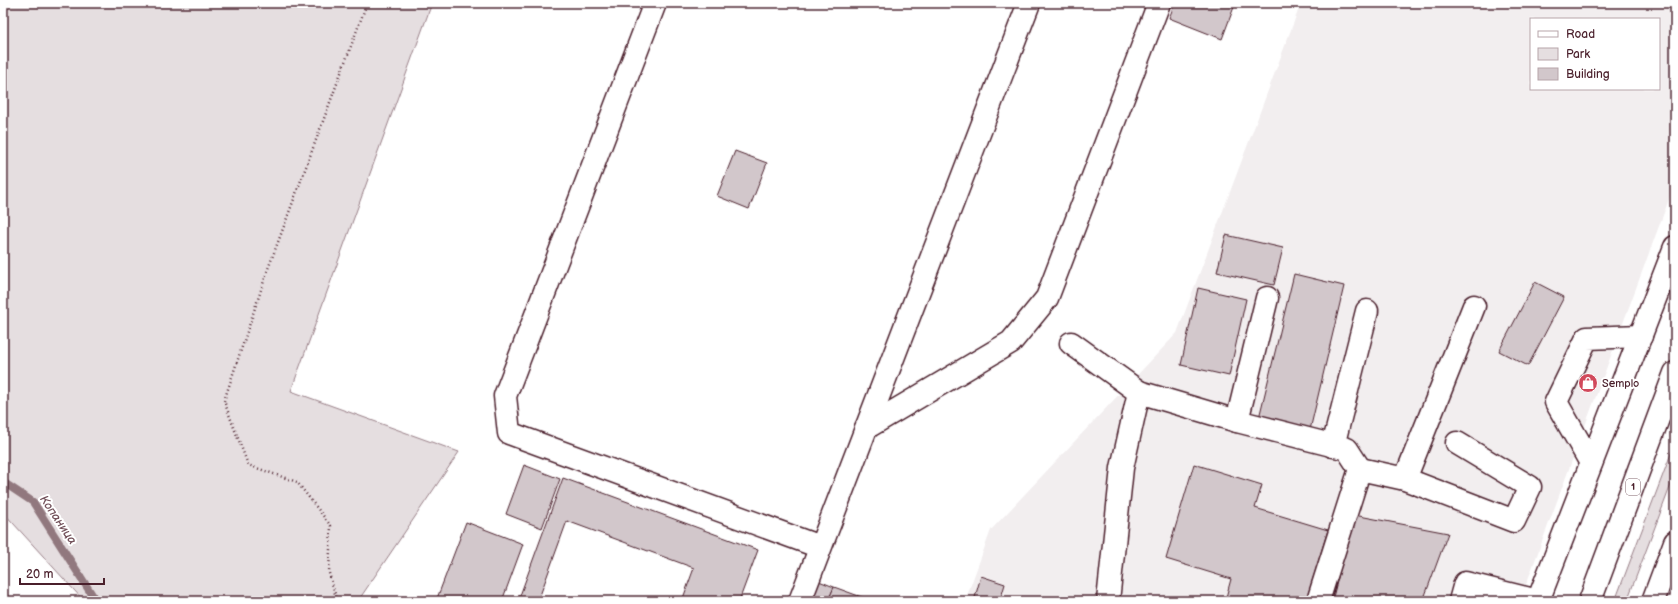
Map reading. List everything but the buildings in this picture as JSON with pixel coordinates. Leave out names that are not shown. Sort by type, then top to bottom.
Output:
[{"type":"main road","points":[[655,3],[505,396],[509,433],[820,547]]},
{"type":"main road","points":[[800,601],[1029,3]]},
{"type":"main road","points":[[866,428],[1011,342],[1047,298],[1159,3]]},
{"type":"main road","points":[[1460,601],[1465,583],[1538,601],[1675,247]]},
{"type":"main road","points":[[1238,421],[1267,298]]},
{"type":"main road","points":[[1405,479],[1474,306]]},
{"type":"main road","points":[[1334,446],[1368,311]]},
{"type":"main road","points":[[1592,463],[1556,402],[1587,338],[1641,336]]},
{"type":"main road","points":[[1070,343],[1139,392],[1238,421],[1347,449],[1360,469],[1405,479],[1514,521],[1530,487],[1457,443]]},
{"type":"main road","name":"1","points":[[1590,601],[1675,373]]},
{"type":"main road","points":[[1108,601],[1122,468],[1139,392]]},
{"type":"main road","points":[[1318,601],[1360,469]]},
{"type":"main road","points":[[1653,601],[1675,542]]},
{"type":"path","points":[[337,601],[329,573],[331,526],[297,482],[248,465],[224,401],[268,268],[367,3]]},
{"type":"shaded area","points":[[1301,3],[1675,3],[1675,183],[1520,601],[965,601],[991,530],[1177,333]]},
{"type":"green space","points":[[3,3],[432,3],[291,391],[459,452],[358,601],[84,601],[3,512]]},
{"type":"green space","points":[[1675,443],[1675,474],[1627,601],[1615,601]]},
{"type":"waterway","name":"Копаница","points":[[3,482],[33,502],[96,601]]},
{"type":"place","name":"Semplo","points":[[1588,383]]}]
